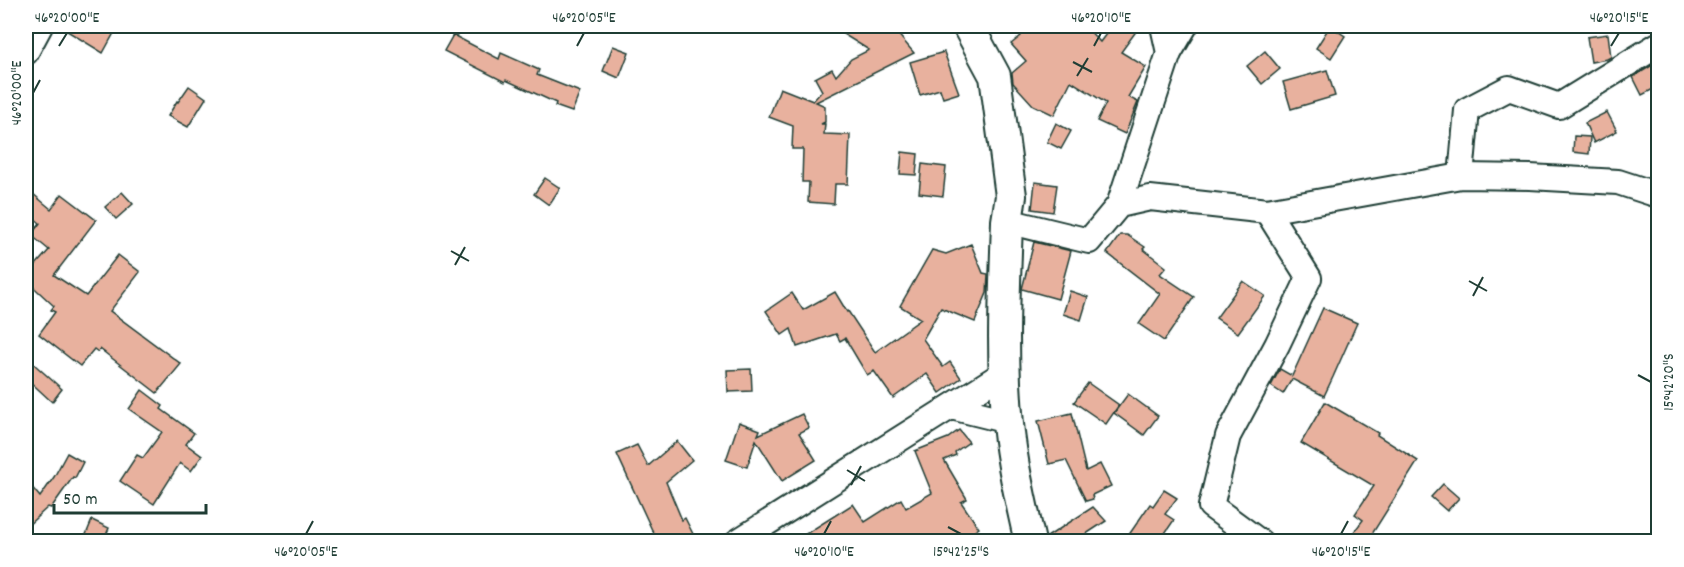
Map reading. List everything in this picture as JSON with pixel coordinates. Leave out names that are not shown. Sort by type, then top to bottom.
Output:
[{"type":"street","points":[[26,52],[40,26]]},
{"type":"street","points":[[968,26],[995,76],[1011,196],[1007,221],[1004,374],[1016,479],[1030,542]]},
{"type":"street","points":[[1163,26],[1169,53]]},
{"type":"street","points":[[1007,221],[1089,241],[1119,205],[1169,53],[1185,26]]},
{"type":"street","points":[[1461,176],[1467,110],[1509,88],[1558,106],[1659,45]]},
{"type":"street","points":[[1119,205],[1150,198],[1268,211],[1461,176],[1618,182],[1659,195]]},
{"type":"street","points":[[1260,542],[1210,506],[1228,436],[1277,345],[1309,278],[1268,211]]},
{"type":"street","points":[[737,542],[1004,374]]},
{"type":"street","points":[[951,407],[1008,422]]},
{"type":"building","points":[[59,26],[101,26],[114,33],[103,53]]},
{"type":"building","points":[[830,26],[891,26],[914,53],[816,102],[825,106],[825,122],[821,124],[825,124],[824,134],[850,135],[848,184],[835,184],[834,204],[808,202],[809,182],[802,182],[803,149],[792,149],[793,126],[769,117],[780,88],[813,101],[822,91],[815,78],[832,69],[836,76],[851,59],[869,50]]},
{"type":"building","points":[[1010,26],[1085,26],[1100,42],[1112,26],[1140,26],[1121,52],[1146,67],[1128,97],[1138,102],[1125,134],[1097,121],[1106,103],[1071,81],[1054,115],[1033,105],[1013,83],[1012,73],[1026,61],[1011,44],[1021,36]]},
{"type":"building","points":[[1330,26],[1345,36],[1331,58],[1316,48]]},
{"type":"building","points":[[1608,34],[1611,57],[1591,62],[1587,37]]},
{"type":"building","points":[[453,35],[499,59],[501,53],[539,70],[537,75],[580,92],[572,112],[555,106],[556,103],[506,80],[505,82],[444,51]]},
{"type":"building","points":[[613,46],[629,52],[619,78],[603,71]]},
{"type":"building","points":[[1265,51],[1280,69],[1262,84],[1247,66]]},
{"type":"building","points":[[944,52],[959,93],[943,98],[940,89],[920,95],[910,62]]},
{"type":"building","points":[[1659,61],[1659,86],[1642,95],[1633,77]]},
{"type":"building","points":[[1327,70],[1335,96],[1291,109],[1283,82]]},
{"type":"building","points":[[189,86],[206,98],[188,127],[168,116]]},
{"type":"building","points":[[1607,112],[1617,131],[1594,143],[1585,123]]},
{"type":"building","points":[[1056,123],[1071,131],[1061,149],[1047,142]]},
{"type":"building","points":[[1574,136],[1590,137],[1589,154],[1573,152]]},
{"type":"building","points":[[902,152],[918,154],[916,175],[900,174]]},
{"type":"building","points":[[922,164],[946,167],[943,196],[919,193]]},
{"type":"building","points":[[545,178],[560,188],[549,205],[534,194]]},
{"type":"building","points":[[1035,182],[1057,185],[1053,212],[1032,209]]},
{"type":"building","points":[[26,188],[51,209],[62,194],[96,220],[54,275],[86,296],[118,255],[140,272],[110,311],[181,364],[157,393],[100,349],[98,352],[94,349],[80,366],[39,334],[55,312],[51,310],[54,306],[26,280],[26,276],[49,250],[31,235],[40,223],[26,211]]},
{"type":"building","points":[[122,192],[133,204],[116,219],[105,207]]},
{"type":"building","points":[[1120,235],[1127,235],[1145,247],[1143,249],[1166,267],[1160,274],[1194,297],[1164,341],[1139,324],[1160,294],[1107,253]]},
{"type":"building","points":[[1034,242],[1071,251],[1058,299],[1022,289]]},
{"type":"building","points":[[971,244],[983,273],[988,274],[987,293],[975,322],[941,308],[923,339],[943,367],[950,362],[961,378],[940,393],[927,374],[893,398],[874,371],[867,375],[845,338],[840,341],[836,334],[797,347],[791,329],[782,335],[766,311],[792,293],[803,310],[835,292],[875,352],[921,319],[900,306],[932,250],[946,254]]},
{"type":"building","points":[[1243,281],[1265,296],[1238,333],[1216,318]]},
{"type":"building","points":[[1070,291],[1088,297],[1081,320],[1063,314]]},
{"type":"building","points":[[1323,308],[1357,323],[1333,377],[1324,396],[1292,379],[1283,394],[1271,386],[1280,369],[1292,376]]},
{"type":"building","points":[[26,357],[62,389],[52,402],[26,378]]},
{"type":"building","points":[[751,369],[752,391],[728,392],[727,370]]},
{"type":"building","points":[[1088,383],[1119,405],[1106,424],[1074,402]]},
{"type":"building","points":[[142,390],[163,406],[161,409],[194,433],[186,444],[202,456],[191,471],[180,463],[154,504],[120,481],[137,455],[143,458],[162,432],[129,409]]},
{"type":"building","points":[[1128,394],[1158,416],[1144,435],[1114,413]]},
{"type":"building","points":[[1325,402],[1378,433],[1377,435],[1418,461],[1367,542],[1346,542],[1363,520],[1355,514],[1374,486],[1301,443]]},
{"type":"building","points":[[1072,413],[1086,471],[1100,464],[1111,486],[1092,495],[1093,499],[1086,501],[1066,460],[1049,464],[1038,421]]},
{"type":"building","points":[[802,414],[809,428],[799,433],[816,460],[782,481],[756,440],[747,467],[726,460],[739,422],[760,430],[758,435]]},
{"type":"building","points":[[959,430],[969,442],[955,452],[956,455],[944,460],[967,499],[961,502],[979,528],[959,542],[793,542],[853,504],[865,522],[901,499],[906,508],[932,493],[915,451],[948,438]]},
{"type":"building","points":[[677,441],[692,460],[666,482],[682,520],[685,518],[697,542],[659,542],[617,454],[637,445],[648,466]]},
{"type":"building","points":[[67,453],[83,462],[75,478],[73,477],[51,508],[48,507],[26,527],[26,480],[40,497]]},
{"type":"building","points":[[1443,484],[1459,498],[1447,511],[1431,497]]},
{"type":"building","points":[[1164,490],[1177,498],[1165,514],[1174,520],[1159,542],[1124,542],[1150,504],[1153,506]]},
{"type":"building","points":[[1093,507],[1106,521],[1074,542],[1047,542],[1047,537]]},
{"type":"building","points":[[92,520],[109,528],[103,542],[83,542]]}]
